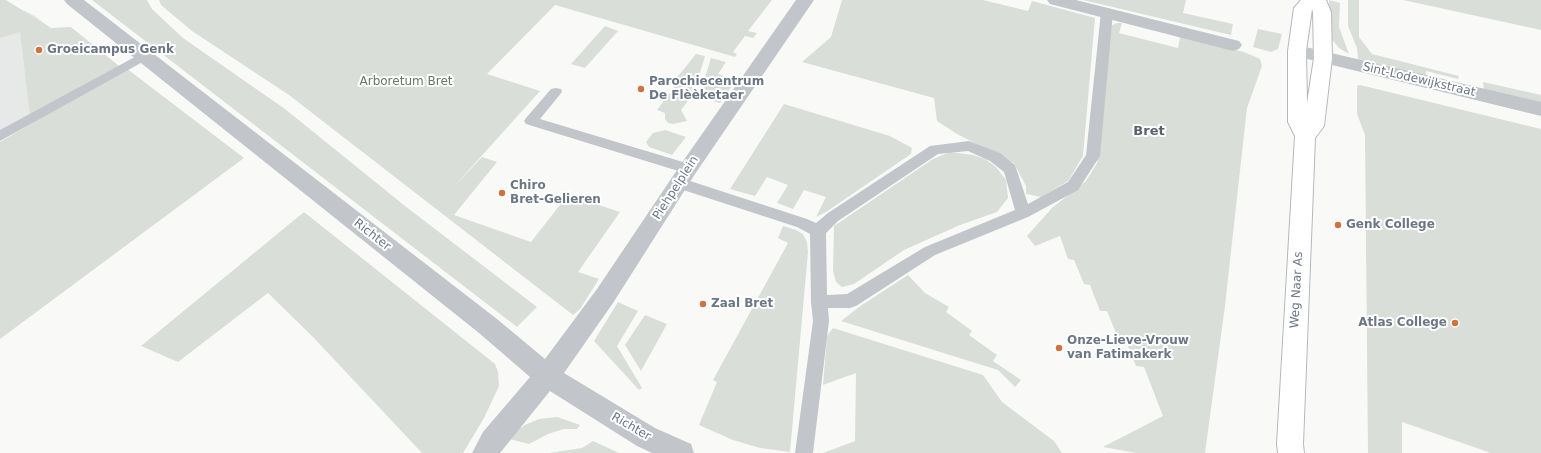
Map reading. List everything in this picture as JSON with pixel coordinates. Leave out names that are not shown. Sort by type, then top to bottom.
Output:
[{"type":"main road","name":"Weg Naar As","points":[[1289,450],[1305,136],[1298,122],[1297,51],[1303,8],[1311,0]]},
{"type":"main road","name":"Weg Naar As","points":[[1305,136],[1314,126],[1323,58],[1322,12],[1317,0]]},
{"type":"street","name":"Richter","points":[[73,0],[488,326],[547,376],[600,409],[635,428],[646,437],[681,453]]},
{"type":"street","name":"Piehpelplein","points":[[485,453],[492,441],[547,376],[605,296],[684,176],[805,0]]},
{"type":"street","points":[[1056,0],[1233,45]]},
{"type":"street","name":"Sint-Lodewijkstraat","points":[[1297,51],[1541,109]]},
{"type":"lane","points":[[819,302],[850,301],[930,251],[1023,213],[1072,186],[1093,156],[1107,12]]},
{"type":"lane","points":[[0,136],[144,56]]},
{"type":"lane","points":[[556,92],[531,121],[684,176],[802,223],[818,231]]},
{"type":"lane","points":[[804,453],[821,320],[819,302],[818,231],[833,217],[922,157],[935,149],[942,148],[969,146],[995,158],[1010,170],[1017,189],[1023,213]]},
{"type":"shaded area","name":"Groeicampus Genk","points":[[0,0],[34,15],[106,72],[0,132]]},
{"type":"green space","name":"Groeicampus Genk","points":[[0,0],[6,0],[51,28],[71,27],[119,66],[30,114],[20,32],[0,38]]},
{"type":"green space","points":[[92,0],[147,0],[152,9],[183,38],[285,109],[405,206],[537,307],[517,327]]},
{"type":"green space","name":"Arboretum Bret","points":[[159,0],[772,0],[748,31],[757,33],[753,38],[745,36],[733,52],[737,54],[735,57],[555,5],[487,74],[540,91],[451,190],[482,157],[497,162],[454,215],[531,242],[563,201],[572,204],[577,198],[620,212],[578,272],[599,279],[580,309],[573,315],[289,95],[192,31],[161,5]]},
{"type":"green space","points":[[842,0],[983,0],[1028,11],[1032,1],[1095,18],[1083,156],[1068,181],[1041,197],[1026,194],[1026,186],[1014,163],[957,134],[937,121],[934,98],[802,62],[831,37]]},
{"type":"green space","points":[[1083,0],[1186,0],[1183,13],[1233,24],[1231,35]]},
{"type":"green space","points":[[1329,0],[1340,3],[1339,27],[1349,54],[1339,48],[1330,37]]},
{"type":"green space","points":[[1348,0],[1359,0],[1359,37],[1372,54],[1459,76],[1458,79],[1426,71],[1426,76],[1358,59],[1357,48],[1348,26]]},
{"type":"green space","points":[[1403,0],[1541,0],[1541,30]]},
{"type":"green space","points":[[1117,23],[1122,23],[1119,33],[1178,48],[1180,37],[1244,52],[1260,59],[1262,66],[1247,108],[1225,306],[1205,453],[1136,453],[1103,447],[1163,416],[1144,367],[1136,366],[1125,339],[1118,338],[1107,311],[1100,311],[1090,285],[1084,284],[1074,260],[1068,259],[1060,236],[1035,246],[1027,236],[1052,208],[1086,181],[1097,163],[1101,137],[1110,26]]},
{"type":"green space","points":[[605,26],[618,31],[585,68],[571,64]]},
{"type":"green space","points":[[1258,29],[1282,34],[1278,49],[1271,52],[1253,47]]},
{"type":"green space","points":[[696,54],[705,56],[694,93],[681,110],[687,121],[673,124],[668,123],[665,119],[665,113],[657,110],[678,82],[675,80]]},
{"type":"green space","points":[[711,58],[726,62],[718,74],[736,80],[720,103],[699,97]]},
{"type":"green space","points":[[126,68],[244,158],[0,339],[0,142]]},
{"type":"green space","points":[[1483,82],[1541,95],[1541,103],[1484,90]]},
{"type":"green space","name":"Atlas College","points":[[1360,85],[1541,129],[1541,453],[1491,453],[1402,422],[1402,453],[1368,453],[1365,135],[1357,114],[1357,86]]},
{"type":"green space","points":[[784,104],[890,136],[912,148],[911,154],[826,212],[816,217],[826,197],[804,190],[793,209],[777,203],[788,185],[767,177],[755,196],[730,189]]},
{"type":"green space","points":[[665,130],[686,137],[672,155],[649,147],[646,142],[653,133]]},
{"type":"green space","points":[[950,152],[973,155],[985,159],[996,167],[1006,180],[1008,198],[997,212],[960,225],[904,250],[854,284],[842,287],[836,282],[833,271],[834,226],[933,159]]},
{"type":"green space","points":[[304,212],[495,364],[498,372],[499,386],[484,418],[463,453],[422,453],[313,337],[268,293],[178,362],[141,346]]},
{"type":"green space","points":[[783,226],[803,234],[807,242],[808,252],[790,452],[760,448],[733,440],[699,425],[717,382],[713,380],[788,243],[778,238]]},
{"type":"green space","points":[[908,275],[925,293],[949,307],[946,312],[972,331],[969,335],[997,355],[993,361],[1021,380],[1015,387],[998,370],[841,321],[859,307]]},
{"type":"green space","points":[[618,302],[638,311],[617,346],[642,388],[639,390],[594,341]]},
{"type":"green space","points":[[645,315],[667,324],[641,371],[625,345]]},
{"type":"green space","points":[[833,328],[983,375],[1002,402],[1054,441],[1062,453],[823,453],[855,441],[856,373],[823,385],[827,336]]},
{"type":"green space","points":[[557,417],[580,425],[577,429],[564,429],[548,434],[529,444],[505,438],[525,425],[539,419]]},
{"type":"green space","points":[[593,441],[619,453],[549,453],[582,448]]},
{"type":"place","name":"Groeicampus Genk","points":[[39,50]]},
{"type":"place","name":"Parochiecentrum De Flèèketaer","points":[[641,89]]},
{"type":"place","name":"Chiro Bret-Gelieren","points":[[502,193]]},
{"type":"place","name":"Genk College","points":[[1338,225]]},
{"type":"place","name":"Zaal Bret","points":[[703,304]]},
{"type":"place","name":"Atlas College","points":[[1455,323]]},
{"type":"place","name":"Onze-Lieve-Vrouw van Fatimakerk","points":[[1059,348]]},
{"type":"district","name":"Bret","points":[[1149,132]]}]
